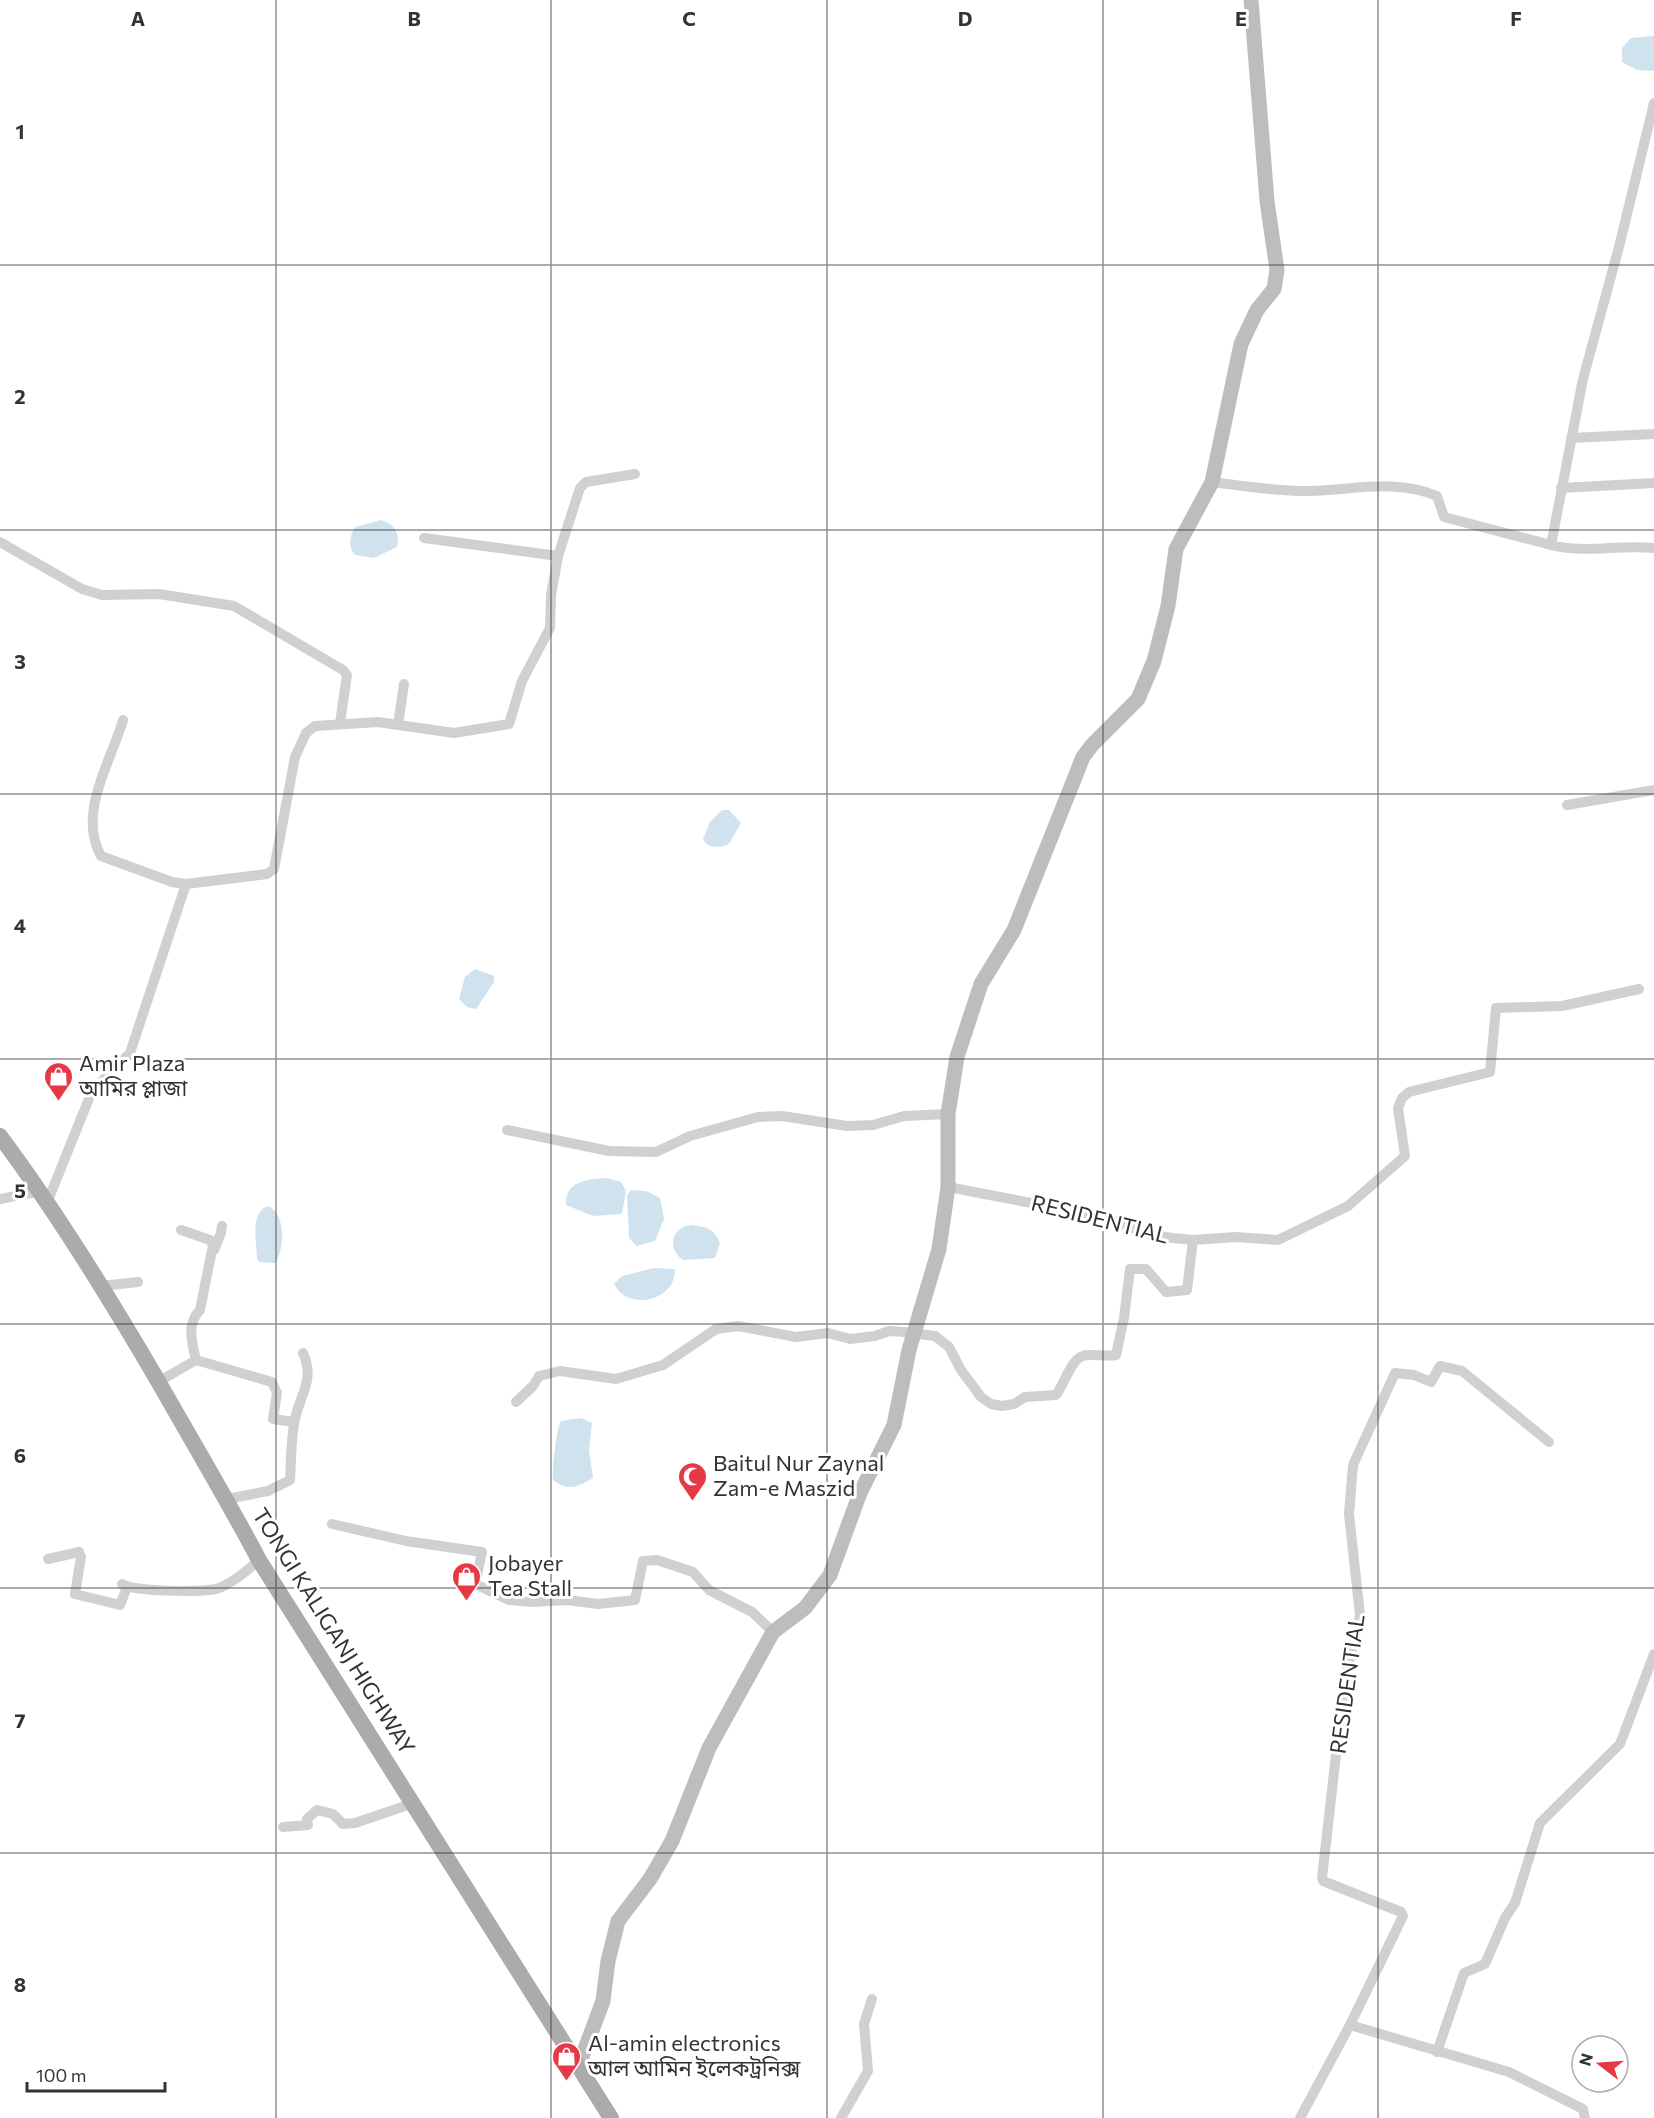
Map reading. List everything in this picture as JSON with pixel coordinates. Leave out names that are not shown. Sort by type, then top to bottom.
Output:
[{"type":"main road","name":"TONGI KALIGANJ HIGHWAY","points":[[0,1136],[44,1197],[101,1286],[227,1499],[259,1560],[611,2118]]},
{"type":"street","points":[[579,2065],[603,2001],[608,1961],[618,1921],[650,1880],[672,1841],[709,1748],[773,1632],[805,1608],[830,1575],[860,1493],[894,1425],[914,1335],[939,1249],[948,1187],[948,1114],[957,1057],[981,984],[1014,930],[1083,757],[1138,699],[1154,661],[1168,606],[1176,549],[1212,482],[1241,344],[1257,310],[1274,289],[1277,270],[1267,201],[1251,0]]},
{"type":"street","points":[[1551,545],[1583,379],[1619,247],[1654,103]]},
{"type":"street","points":[[1571,438],[1654,434]]},
{"type":"street","points":[[123,720],[118,738],[100,775],[95,808],[94,844],[101,856],[172,882],[186,884],[267,874],[274,869],[289,780],[299,749],[306,733],[315,726],[340,723],[398,724],[454,733],[509,724],[522,681],[550,628],[551,595],[558,556],[582,484],[635,474]]},
{"type":"street","points":[[1212,482],[1299,491],[1390,486],[1417,488],[1437,496],[1444,517],[1551,545],[1572,550],[1594,547],[1654,548]]},
{"type":"street","points":[[1561,488],[1654,483]]},
{"type":"street","points":[[424,538],[558,556]]},
{"type":"street","points":[[0,542],[82,589],[102,595],[159,594],[234,606],[343,670],[346,675],[340,723]]},
{"type":"street","points":[[398,724],[405,684]]},
{"type":"street","points":[[1567,805],[1654,790]]},
{"type":"street","points":[[0,1199],[44,1197],[92,1091],[130,1053],[186,884]]},
{"type":"street","name":"RESIDENTIAL","points":[[948,1187],[1104,1217],[1152,1235],[1193,1240],[1235,1237],[1278,1240],[1348,1206],[1405,1156],[1398,1108],[1402,1098],[1409,1092],[1490,1072],[1496,1008],[1562,1006],[1639,989]]},
{"type":"street","points":[[507,1130],[609,1151],[656,1152],[690,1136],[758,1118],[782,1116],[847,1126],[873,1125],[904,1116],[948,1114]]},
{"type":"street","points":[[196,1360],[190,1328],[194,1316],[200,1310],[213,1251],[222,1226]]},
{"type":"street","points":[[182,1230],[210,1240],[213,1251]]},
{"type":"street","points":[[516,1402],[533,1386],[539,1376],[560,1371],[616,1379],[663,1365],[716,1329],[738,1326],[796,1337],[828,1333],[850,1339],[889,1332],[935,1336],[949,1347],[961,1370],[981,1397],[991,1404],[1002,1406],[1014,1404],[1024,1397],[1056,1395],[1076,1360],[1083,1355],[1103,1357],[1116,1354],[1124,1318],[1130,1269],[1146,1269],[1166,1292],[1187,1290],[1193,1240]]},
{"type":"street","points":[[101,1286],[138,1282]]},
{"type":"street","points":[[227,1499],[268,1491],[290,1480],[294,1422],[305,1393],[309,1366],[303,1353]]},
{"type":"street","points":[[158,1382],[196,1360],[272,1382],[277,1393],[273,1419],[294,1422]]},
{"type":"street","name":"RESIDENTIAL","points":[[1300,2118],[1350,2025],[1403,1916],[1401,1912],[1323,1881],[1322,1878],[1344,1684],[1360,1615],[1349,1514],[1353,1465],[1395,1373],[1414,1375],[1431,1382],[1440,1366],[1462,1371],[1549,1442]]},
{"type":"street","points":[[332,1524],[406,1541],[482,1552],[475,1584],[509,1600],[533,1602],[567,1600],[597,1604],[635,1600],[643,1562],[657,1560],[693,1572],[709,1590],[752,1612],[773,1632]]},
{"type":"street","points":[[48,1558],[79,1552],[81,1557],[75,1594],[120,1605],[125,1586],[217,1588],[259,1560]]},
{"type":"street","points":[[1437,2052],[1464,1973],[1485,1964],[1505,1918],[1515,1903],[1539,1823],[1620,1744],[1654,1654]]},
{"type":"street","points":[[283,1827],[308,1825],[307,1819],[317,1810],[325,1810],[343,1824],[414,1803]]},
{"type":"street","points":[[841,2118],[868,2071],[864,2024],[872,1999]]},
{"type":"street","points":[[1350,2025],[1509,2072],[1583,2109],[1585,2118]]},
{"type":"water","points":[[1654,36],[1654,71],[1637,70],[1622,62],[1622,48],[1631,38]]},
{"type":"water","points":[[381,520],[390,524],[395,530],[398,538],[397,547],[374,558],[355,555],[350,542],[355,527]]},
{"type":"water","points":[[722,810],[729,810],[741,823],[729,844],[718,847],[708,845],[703,839],[710,822]]},
{"type":"water","points":[[475,969],[494,976],[494,982],[476,1009],[467,1007],[459,999],[465,977]]},
{"type":"water","points":[[607,1178],[621,1182],[626,1191],[622,1214],[593,1216],[566,1205],[566,1197],[573,1186],[592,1179]]},
{"type":"water","points":[[631,1190],[646,1191],[660,1198],[664,1219],[655,1241],[637,1246],[629,1238],[627,1195]]},
{"type":"water","points":[[268,1206],[278,1216],[282,1232],[281,1250],[275,1263],[259,1262],[257,1259],[256,1221],[262,1209]]},
{"type":"water","points":[[691,1225],[705,1228],[715,1234],[720,1243],[715,1258],[683,1260],[678,1255],[673,1244],[675,1234]]},
{"type":"water","points":[[654,1268],[675,1269],[668,1289],[650,1299],[630,1298],[621,1293],[614,1284],[622,1276]]},
{"type":"water","points":[[581,1418],[592,1423],[589,1450],[593,1478],[578,1486],[568,1487],[553,1480],[559,1426],[561,1421]]},
{"type":"place","name":"Amir Plaza আমির প্লাজা","points":[[58,1102]]},
{"type":"place","name":"Baitul Nur Zaynal Zam-e Maszid","points":[[692,1502]]},
{"type":"place","name":"Jobayer Tea Stall","points":[[467,1602]]},
{"type":"place","name":"Al-amin electronics আল আমিন ইলেকট্রনিক্স","points":[[567,2082]]}]
